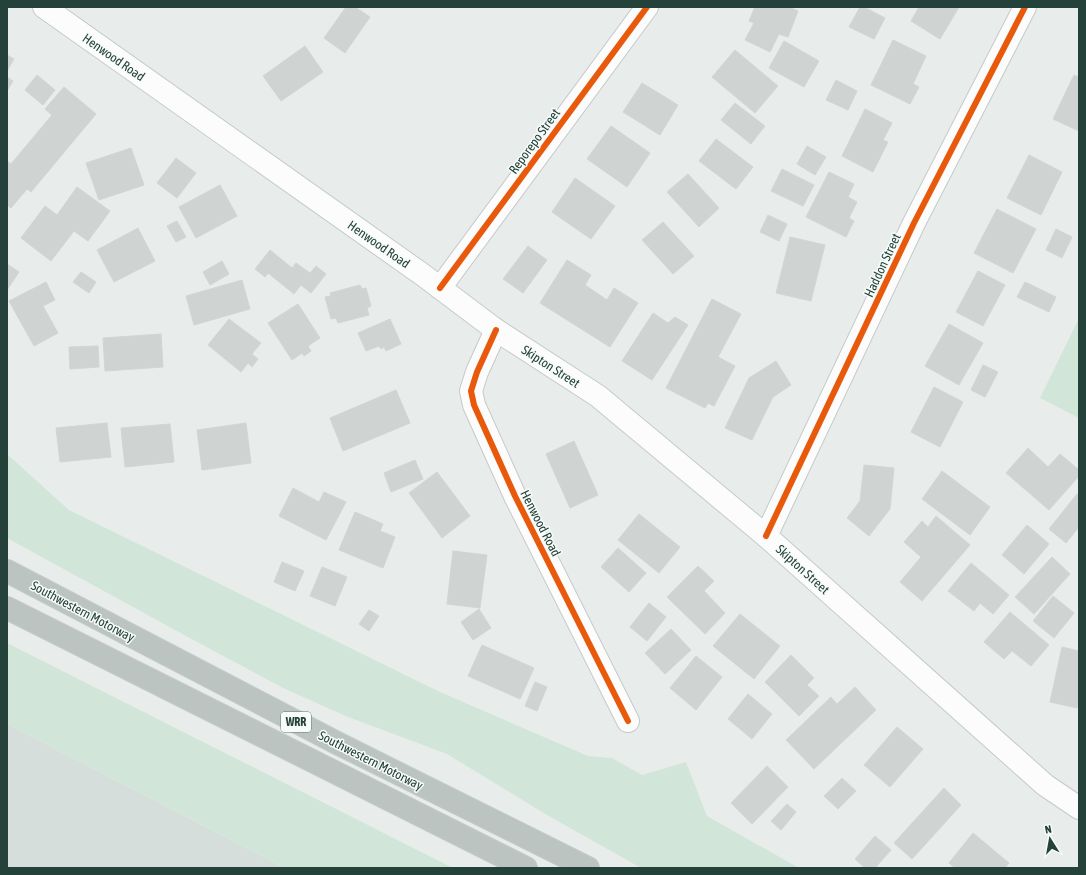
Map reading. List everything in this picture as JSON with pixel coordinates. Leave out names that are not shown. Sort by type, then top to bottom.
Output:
[{"type":"highway","name":"Southwestern Motorway","points":[[7,571],[337,743],[588,868]]},
{"type":"highway","name":"Southwestern Motorway","points":[[7,608],[526,868]]},
{"type":"street","name":"Henwood Road","points":[[44,7],[440,288],[496,330],[477,372],[471,391],[474,405],[515,496],[628,721]]},
{"type":"street","name":"Reporepo Street","points":[[440,288],[647,7]]},
{"type":"street","name":"Haddon Street","points":[[766,536],[914,223],[1024,7]]},
{"type":"street","name":"Skipton Street","points":[[496,330],[598,396],[766,536],[1045,784],[1079,808]]},
{"type":"shaded area","points":[[7,724],[285,868],[7,868]]},
{"type":"green space","points":[[1079,318],[1079,418],[1040,398]]},
{"type":"green space","points":[[7,454],[69,510],[440,692],[588,756],[612,758],[642,775],[686,762],[707,816],[799,868],[641,868],[547,815],[447,754],[348,717],[283,688],[7,538]]},
{"type":"green space","points":[[7,643],[453,868],[285,868],[7,724]]},
{"type":"building","points":[[346,7],[355,7],[370,17],[345,53],[324,38]]},
{"type":"building","points":[[755,7],[789,7],[798,11],[788,37],[779,34],[770,52],[745,40],[754,23],[749,21]]},
{"type":"building","points":[[860,7],[864,7],[885,18],[874,39],[849,27]]},
{"type":"building","points":[[919,7],[959,7],[940,39],[911,21]]},
{"type":"building","points":[[893,40],[926,56],[913,84],[919,87],[910,104],[871,85]]},
{"type":"building","points":[[784,41],[819,61],[804,87],[769,68]]},
{"type":"building","points":[[305,46],[323,72],[281,101],[263,76]]},
{"type":"building","points":[[735,50],[778,86],[755,113],[712,77]]},
{"type":"building","points":[[7,55],[14,59],[7,71]]},
{"type":"building","points":[[37,75],[55,90],[43,105],[25,90]]},
{"type":"building","points":[[1074,75],[1079,77],[1079,131],[1053,119]]},
{"type":"building","points":[[7,77],[13,81],[7,91]]},
{"type":"building","points":[[836,80],[857,91],[848,110],[826,100]]},
{"type":"building","points":[[642,83],[678,105],[660,135],[623,112]]},
{"type":"building","points":[[64,87],[96,114],[31,192],[27,189],[11,208],[7,205],[7,161],[11,164],[52,115],[45,109]]},
{"type":"building","points":[[735,103],[765,126],[751,144],[721,120]]},
{"type":"building","points":[[865,109],[892,123],[883,140],[888,142],[873,172],[842,156]]},
{"type":"building","points":[[611,126],[650,153],[627,187],[587,159]]},
{"type":"building","points":[[716,139],[753,167],[736,189],[699,161]]},
{"type":"building","points":[[807,146],[826,157],[815,175],[797,164]]},
{"type":"building","points":[[131,148],[144,185],[99,200],[86,163]]},
{"type":"building","points":[[1029,155],[1062,172],[1041,215],[1007,198]]},
{"type":"building","points":[[176,158],[196,173],[177,198],[157,183]]},
{"type":"building","points":[[782,169],[814,185],[803,206],[771,191]]},
{"type":"building","points":[[829,172],[854,184],[848,197],[857,202],[849,218],[854,221],[846,237],[806,217]]},
{"type":"building","points":[[688,174],[719,208],[699,227],[667,192]]},
{"type":"building","points":[[575,178],[615,206],[591,239],[552,212]]},
{"type":"building","points":[[220,185],[237,216],[196,238],[179,207]]},
{"type":"building","points":[[77,187],[110,211],[88,241],[74,231],[51,261],[21,238],[45,206],[57,215]]},
{"type":"building","points":[[997,209],[1036,229],[1013,273],[974,253]]},
{"type":"building","points":[[768,215],[787,224],[779,241],[760,232]]},
{"type":"building","points":[[177,221],[186,237],[176,242],[167,226]]},
{"type":"building","points":[[663,222],[694,256],[673,274],[642,240]]},
{"type":"building","points":[[138,228],[155,261],[114,282],[97,250]]},
{"type":"building","points":[[1056,229],[1072,237],[1062,258],[1046,250]]},
{"type":"building","points":[[790,237],[825,245],[811,301],[776,293]]},
{"type":"building","points":[[528,246],[547,260],[523,293],[503,279]]},
{"type":"building","points":[[270,250],[292,268],[296,263],[310,273],[316,266],[326,274],[311,293],[301,285],[294,294],[268,273],[265,277],[255,269]]},
{"type":"building","points":[[567,260],[591,275],[585,285],[607,300],[614,288],[638,303],[610,347],[540,303]]},
{"type":"building","points":[[222,261],[229,274],[210,285],[203,272]]},
{"type":"building","points":[[7,264],[19,272],[7,290]]},
{"type":"building","points":[[978,271],[1005,285],[983,326],[956,312]]},
{"type":"building","points":[[81,272],[96,282],[89,293],[73,282]]},
{"type":"building","points":[[242,280],[250,309],[194,325],[186,296]]},
{"type":"building","points":[[46,282],[55,300],[43,306],[58,333],[34,346],[9,301]]},
{"type":"building","points":[[1025,282],[1056,297],[1049,312],[1017,297]]},
{"type":"building","points":[[360,285],[362,289],[366,288],[371,306],[367,308],[369,315],[338,323],[336,318],[331,319],[325,297],[331,296],[330,293]]},
{"type":"building","points":[[712,299],[741,314],[718,357],[735,366],[714,406],[708,403],[705,408],[666,388]]},
{"type":"building","points":[[298,304],[320,338],[308,346],[311,351],[304,356],[302,353],[292,360],[268,323]]},
{"type":"building","points":[[653,313],[668,323],[675,317],[688,325],[652,380],[622,361]]},
{"type":"building","points":[[229,319],[261,343],[252,354],[258,359],[252,367],[248,363],[241,372],[208,345]]},
{"type":"building","points":[[390,319],[401,344],[386,351],[384,347],[381,349],[379,346],[366,351],[358,333]]},
{"type":"building","points":[[949,324],[983,343],[959,385],[925,366]]},
{"type":"building","points":[[161,334],[163,367],[105,371],[103,338]]},
{"type":"building","points":[[98,346],[99,367],[70,369],[69,347]]},
{"type":"building","points":[[776,361],[791,385],[773,397],[752,440],[725,428],[749,378]]},
{"type":"building","points":[[983,365],[998,372],[985,397],[971,390]]},
{"type":"building","points":[[934,387],[963,402],[940,447],[911,432]]},
{"type":"building","points":[[396,390],[410,423],[343,451],[330,418]]},
{"type":"building","points":[[107,423],[111,457],[60,462],[56,428]]},
{"type":"building","points":[[246,423],[251,463],[202,470],[197,430]]},
{"type":"building","points":[[170,424],[174,462],[125,467],[121,428]]},
{"type":"building","points":[[574,441],[598,495],[570,508],[546,454]]},
{"type":"building","points":[[1028,448],[1048,467],[1060,454],[1079,470],[1079,476],[1049,510],[1006,473]]},
{"type":"building","points":[[415,460],[423,479],[391,492],[384,473]]},
{"type":"building","points":[[864,465],[894,468],[890,509],[869,536],[847,518],[860,501]]},
{"type":"building","points":[[942,471],[990,507],[970,535],[922,499]]},
{"type":"building","points":[[437,472],[470,516],[442,538],[409,493]]},
{"type":"building","points":[[293,488],[319,502],[324,492],[346,502],[326,540],[279,516]]},
{"type":"building","points":[[1077,494],[1079,496],[1079,527],[1066,543],[1049,529]]},
{"type":"building","points":[[355,512],[383,524],[380,531],[395,537],[383,568],[339,550]]},
{"type":"building","points":[[639,514],[680,547],[659,573],[618,540]]},
{"type":"building","points":[[936,516],[970,545],[922,601],[900,582],[921,557],[904,542],[922,521],[928,527]]},
{"type":"building","points":[[1027,525],[1049,544],[1024,574],[1002,555]]},
{"type":"building","points":[[618,548],[646,573],[629,592],[601,567]]},
{"type":"building","points":[[453,551],[487,555],[480,608],[447,604]]},
{"type":"building","points":[[1052,557],[1070,574],[1034,614],[1015,597]]},
{"type":"building","points":[[282,562],[304,571],[295,591],[274,582]]},
{"type":"building","points":[[971,563],[1009,595],[993,614],[980,603],[974,611],[948,591]]},
{"type":"building","points":[[698,566],[714,581],[704,591],[725,613],[705,634],[667,597]]},
{"type":"building","points":[[322,567],[347,577],[335,606],[310,596]]},
{"type":"building","points":[[1053,596],[1074,613],[1054,638],[1033,621]]},
{"type":"building","points":[[649,603],[666,617],[647,641],[630,627]]},
{"type":"building","points":[[479,609],[491,628],[473,640],[461,622]]},
{"type":"building","points":[[369,610],[379,616],[369,631],[359,624]]},
{"type":"building","points":[[1010,612],[1049,645],[1031,666],[1012,651],[1004,659],[984,642]]},
{"type":"building","points":[[740,614],[780,646],[754,679],[713,646]]},
{"type":"building","points":[[671,629],[691,650],[665,674],[645,653]]},
{"type":"building","points":[[482,645],[534,668],[520,699],[468,676]]},
{"type":"building","points":[[1062,647],[1079,651],[1079,700],[1077,708],[1050,702]]},
{"type":"building","points":[[791,655],[814,678],[807,685],[819,696],[799,716],[765,682]]},
{"type":"building","points":[[696,656],[722,677],[696,710],[670,688]]},
{"type":"building","points":[[535,682],[547,687],[537,711],[525,706]]},
{"type":"building","points":[[855,687],[876,710],[814,769],[786,740],[831,697],[837,704]]},
{"type":"building","points":[[748,694],[772,714],[752,739],[728,719]]},
{"type":"building","points":[[897,727],[923,749],[890,787],[864,765]]},
{"type":"building","points":[[767,766],[788,787],[752,824],[731,803]]},
{"type":"building","points":[[842,778],[856,791],[838,809],[824,796]]},
{"type":"building","points":[[944,788],[961,805],[912,859],[894,843]]},
{"type":"building","points":[[787,804],[796,812],[781,830],[771,821]]},
{"type":"building","points":[[973,833],[1009,863],[1005,868],[955,868],[949,863]]},
{"type":"building","points":[[875,836],[891,850],[875,868],[865,868],[855,859]]},
{"type":"cycle path","points":[[440,288],[647,7]]},
{"type":"cycle path","points":[[766,536],[914,223],[1025,7]]},
{"type":"cycle path","points":[[496,330],[477,372],[471,391],[474,405],[515,496],[628,721]]}]
